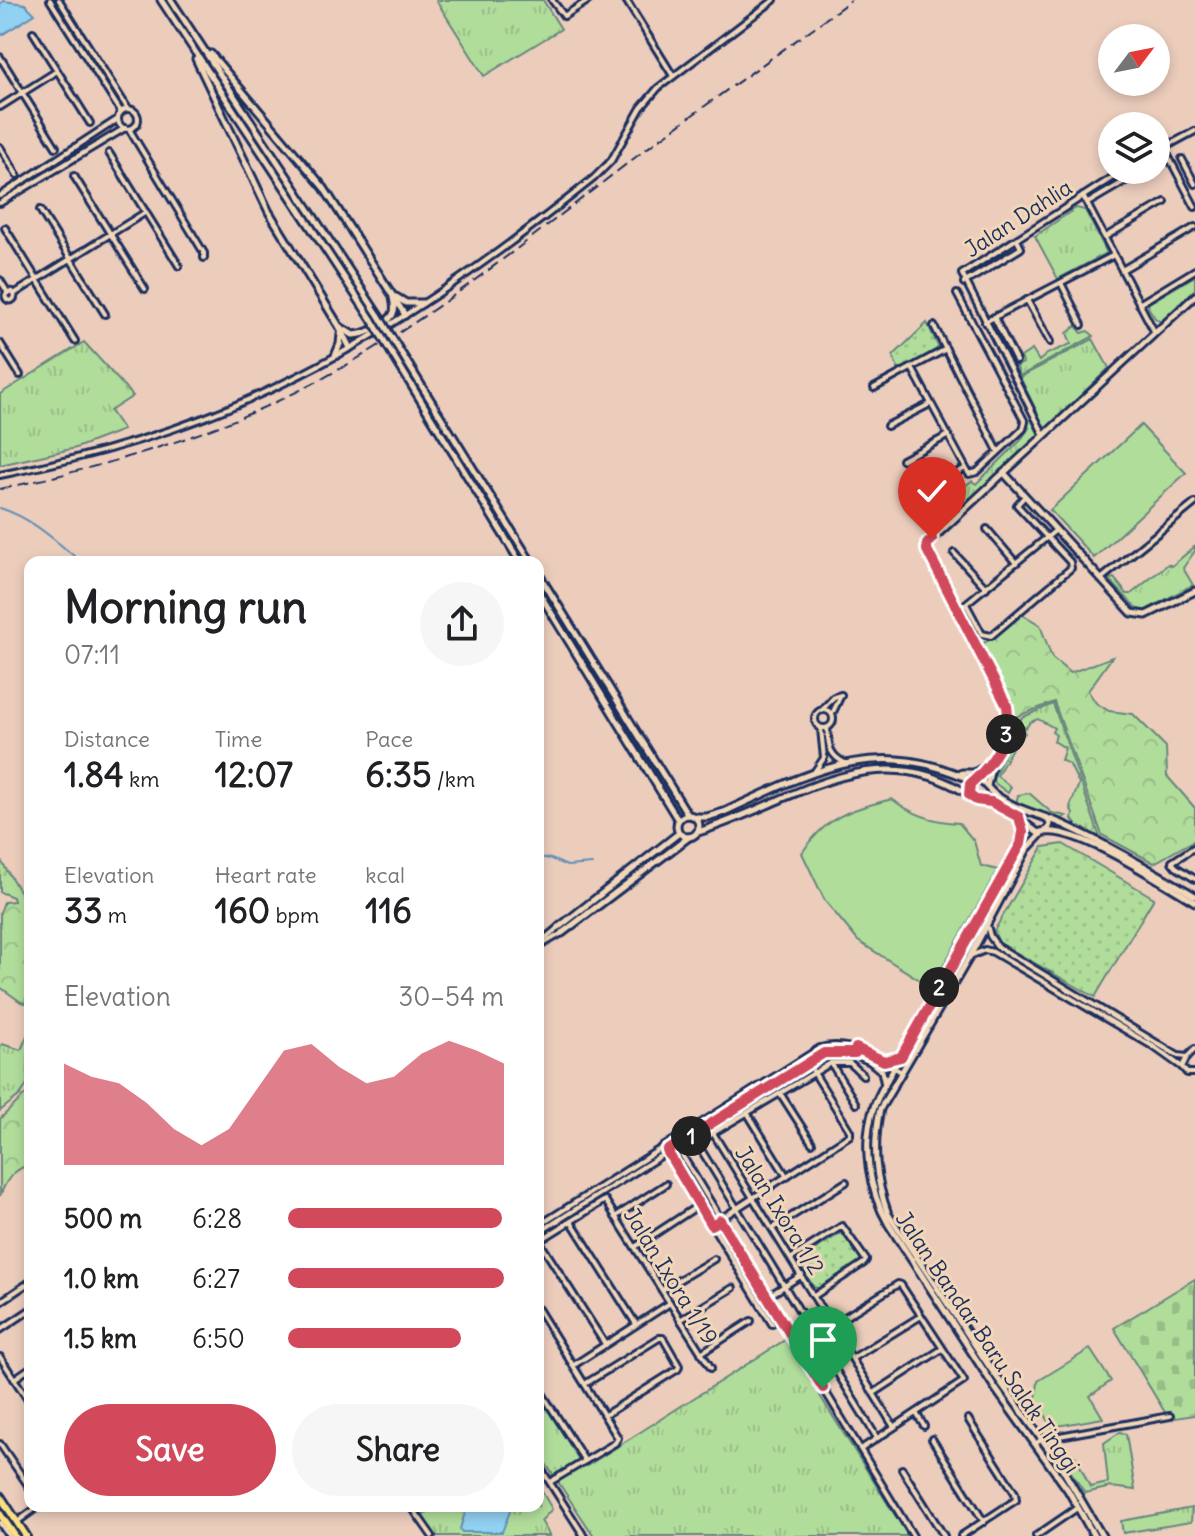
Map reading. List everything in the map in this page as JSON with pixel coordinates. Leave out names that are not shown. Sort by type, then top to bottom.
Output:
[{"type":"main road","points":[[0,1496],[26,1536]]},
{"type":"main road","points":[[0,1514],[12,1536]]},
{"type":"street","points":[[50,0],[121,112]]},
{"type":"street","points":[[0,203],[137,124],[136,112],[128,109],[59,0]]},
{"type":"street","points":[[161,0],[372,320],[516,556]]},
{"type":"street","points":[[171,0],[379,316],[527,556]]},
{"type":"street","points":[[552,0],[561,15],[589,0]]},
{"type":"street","points":[[626,0],[673,76]]},
{"type":"street","points":[[0,475],[157,435],[260,394],[350,348],[405,315],[601,173],[649,98],[673,76],[774,0]]},
{"type":"street","points":[[33,32],[90,123]]},
{"type":"street","points":[[195,35],[324,188],[405,315]]},
{"type":"street","points":[[187,40],[269,212],[350,348]]},
{"type":"street","points":[[0,57],[56,147]]},
{"type":"street","points":[[0,107],[57,71]]},
{"type":"street","points":[[0,196],[118,119],[121,112],[128,109]]},
{"type":"street","points":[[118,119],[204,253],[204,258]]},
{"type":"street","points":[[1170,145],[1195,131]]},
{"type":"street","points":[[0,147],[17,175]]},
{"type":"street","points":[[109,153],[179,266]]},
{"type":"street","points":[[1182,159],[1195,184]]},
{"type":"street","points":[[1170,160],[1195,207]]},
{"type":"street","points":[[74,176],[145,289]]},
{"type":"street","points":[[1181,180],[1191,176]]},
{"type":"street","name":"Jalan Dahlia","points":[[1044,435],[962,274],[1102,184]]},
{"type":"street","points":[[1087,204],[1121,184]]},
{"type":"street","points":[[1083,196],[1155,333]]},
{"type":"street","points":[[1105,237],[1165,202]]},
{"type":"street","points":[[40,210],[105,314]]},
{"type":"street","points":[[0,303],[146,212]]},
{"type":"street","points":[[1122,270],[1195,227]]},
{"type":"street","points":[[5,228],[75,341]]},
{"type":"street","points":[[964,283],[1018,250],[1020,245],[1017,240]]},
{"type":"street","points":[[984,322],[1114,255]]},
{"type":"street","points":[[1139,304],[1195,270]]},
{"type":"street","points":[[0,280],[10,295]]},
{"type":"street","points":[[1061,283],[1082,325]]},
{"type":"street","points":[[339,326],[353,335],[369,331],[392,316],[395,309],[392,294]]},
{"type":"street","points":[[392,294],[406,303],[423,303]]},
{"type":"street","points":[[912,368],[969,474],[977,472],[1025,425],[957,294]]},
{"type":"street","points":[[969,795],[968,789],[993,758],[1008,731],[1007,706],[927,544],[1195,296]]},
{"type":"street","points":[[1027,300],[1050,342]]},
{"type":"street","points":[[994,317],[1015,359],[1006,362]]},
{"type":"street","points":[[335,356],[341,339],[339,326]]},
{"type":"street","points":[[934,326],[998,451]]},
{"type":"street","points":[[0,343],[20,375]]},
{"type":"street","points":[[874,388],[946,349]]},
{"type":"street","points":[[1013,400],[1022,392]]},
{"type":"street","points":[[887,426],[930,404]]},
{"type":"street","points":[[902,460],[947,436]]},
{"type":"street","points":[[910,497],[964,469]]},
{"type":"street","points":[[1004,473],[1132,613],[1141,616],[1195,591]]},
{"type":"street","points":[[966,604],[982,634],[991,636],[1070,571],[1070,562],[1017,505],[1025,496]]},
{"type":"street","points":[[1101,579],[1195,503]]},
{"type":"street","points":[[987,529],[1016,563]]},
{"type":"street","points":[[958,610],[1056,530]]},
{"type":"street","points":[[954,553],[986,588]]},
{"type":"street","points":[[544,583],[688,815],[695,817],[724,812],[815,771],[865,758],[899,759],[974,773],[988,765]]},
{"type":"street","points":[[544,601],[678,820],[679,833],[689,837]]},
{"type":"street","points":[[824,728],[832,723],[832,714],[841,695],[834,697],[815,719],[824,728],[830,751],[845,763]]},
{"type":"street","points":[[821,710],[832,714]]},
{"type":"street","points":[[815,771],[824,758],[824,728]]},
{"type":"street","points":[[987,786],[993,758]]},
{"type":"street","points":[[544,941],[698,832],[818,784],[874,769],[923,773],[950,782],[976,800],[991,802],[1019,817],[1034,831],[1064,832],[1127,862],[1195,902]]},
{"type":"street","points":[[953,771],[987,786],[994,794],[1024,811],[1047,818],[1125,855],[1195,896]]},
{"type":"street","points":[[678,820],[688,815]]},
{"type":"street","points":[[695,817],[699,824],[698,832]]},
{"type":"street","name":"Jalan Bandar Baru Salak Tinggi","points":[[1019,817],[1023,832],[1021,844],[875,1106],[869,1136],[869,1163],[878,1206],[995,1388],[1078,1507],[1094,1536]]},
{"type":"street","points":[[1044,833],[1050,824],[1047,818]]},
{"type":"street","points":[[561,930],[679,833]]},
{"type":"street","name":"Jalan Bandar Baru Salak Tinggi","points":[[1044,833],[1027,849],[970,956],[880,1109],[874,1161],[879,1191],[888,1214],[991,1369],[1043,1439],[1085,1503],[1102,1536]]},
{"type":"street","points":[[1195,847],[1172,862],[1195,879]]},
{"type":"street","points":[[987,922],[990,936],[997,946],[1178,1056],[1187,1057]]},
{"type":"street","points":[[970,956],[985,950],[993,952],[1154,1047],[1192,1074],[1193,1080]]},
{"type":"street","points":[[939,987],[948,993]]},
{"type":"street","points":[[544,1229],[820,1048],[844,1045],[901,1075]]},
{"type":"street","points":[[1182,1067],[1195,1049]]},
{"type":"street","points":[[873,1060],[901,1057]]},
{"type":"street","points":[[873,1060],[882,1071],[885,1086]]},
{"type":"street","points":[[831,1063],[856,1104]]},
{"type":"street","points":[[863,1075],[850,1063],[831,1063],[813,1071],[683,1152],[683,1157],[913,1536]]},
{"type":"street","points":[[711,1225],[851,1133],[813,1071]]},
{"type":"street","points":[[780,1093],[812,1143]]},
{"type":"street","points":[[748,1114],[787,1177]]},
{"type":"street","name":"Jalan Ixora 1/2","points":[[713,1133],[894,1427]]},
{"type":"street","points":[[697,1143],[877,1438]]},
{"type":"street","points":[[666,1148],[772,1324]]},
{"type":"street","points":[[544,1222],[666,1148]]},
{"type":"street","points":[[773,1228],[846,1182]]},
{"type":"street","points":[[615,1217],[666,1184]]},
{"type":"street","name":"Jalan Ixora 1/19","points":[[571,1221],[605,1200],[711,1368]]},
{"type":"street","points":[[635,1247],[699,1205]]},
{"type":"street","points":[[544,1238],[571,1221],[636,1324]]},
{"type":"street","points":[[792,1258],[842,1226],[866,1260],[814,1296]]},
{"type":"street","points":[[544,1249],[605,1344]]},
{"type":"street","points":[[662,1290],[714,1259]]},
{"type":"street","points":[[767,1297],[802,1275]]},
{"type":"street","points":[[832,1325],[901,1285],[964,1381],[861,1449]]},
{"type":"street","points":[[0,1302],[24,1286]]},
{"type":"street","points":[[680,1321],[733,1288]]},
{"type":"street","points":[[573,1365],[670,1303]]},
{"type":"street","points":[[0,1330],[24,1314]]},
{"type":"street","points":[[853,1358],[921,1316]]},
{"type":"street","points":[[544,1319],[617,1434],[617,1441],[550,1482]]},
{"type":"street","points":[[701,1353],[751,1321]]},
{"type":"street","points":[[585,1384],[663,1338],[678,1369],[605,1415]]},
{"type":"street","points":[[874,1393],[943,1349]]},
{"type":"street","points":[[0,1357],[24,1394]]},
{"type":"street","points":[[14,1379],[24,1372]]},
{"type":"street","points":[[544,1396],[585,1461]]},
{"type":"street","points":[[916,1413],[924,1426]]},
{"type":"street","points":[[1036,1443],[1043,1439],[1170,1416]]},
{"type":"street","points":[[961,1536],[1015,1502],[1015,1493],[968,1419]]},
{"type":"street","points":[[932,1439],[984,1522]]},
{"type":"street","points":[[0,1444],[24,1479]]},
{"type":"street","points":[[902,1469],[944,1536]]},
{"type":"street","points":[[544,1473],[584,1536]]},
{"type":"street","points":[[1040,1535],[1085,1503]]},
{"type":"street","points":[[17,1522],[31,1512]]},
{"type":"street","points":[[415,1512],[432,1536]]},
{"type":"street","points":[[0,1523],[12,1536]]},
{"type":"green space","points":[[436,0],[543,0],[561,29],[484,76]]},
{"type":"green space","points":[[1076,208],[1085,210],[1107,253],[1058,279],[1035,236]]},
{"type":"green space","points":[[1195,276],[1195,289],[1161,322],[1155,318],[1148,307],[1149,303]]},
{"type":"green space","points":[[927,323],[937,350],[899,371],[893,356]]},
{"type":"green space","points":[[1076,326],[1082,333],[1088,331],[1094,336],[1020,376],[1016,367],[1023,363],[1021,357],[1032,350],[1039,361],[1047,354],[1071,344],[1067,333]]},
{"type":"green space","points":[[1093,339],[1109,368],[1048,427],[1043,425],[1020,377]]},
{"type":"green space","points":[[84,342],[133,396],[110,411],[123,430],[76,448],[0,465],[0,394]]},
{"type":"green space","points":[[1031,419],[1038,439],[951,520],[936,490],[953,481],[958,490],[972,481],[976,484],[1020,441]]},
{"type":"green space","points":[[1141,425],[1186,473],[1094,558],[1050,510]]},
{"type":"green space","points":[[1195,546],[1183,568],[1193,585],[1144,611],[1137,609],[1109,579],[1114,578],[1127,594],[1131,594]]},
{"type":"green space","points":[[1022,614],[1040,625],[1052,658],[1070,673],[1112,657],[1088,691],[1096,703],[1109,711],[1133,714],[1166,747],[1167,776],[1195,808],[1195,840],[1154,863],[1102,835],[1054,702],[1013,718],[978,646]]},
{"type":"green space","points":[[1053,704],[1102,843],[1080,830],[1072,819],[1070,807],[1079,784],[1070,765],[1061,760],[1065,748],[1054,741],[1054,728],[1038,719],[1026,728],[1021,725],[1021,718]]},
{"type":"green space","points":[[1015,725],[1025,733],[1013,746],[997,776],[1011,787],[1008,793],[992,781],[1016,730]]},
{"type":"green space","points":[[1029,793],[1052,813],[1066,816],[1060,820],[1016,804],[1018,795]]},
{"type":"green space","points":[[892,799],[924,816],[959,823],[974,841],[981,866],[998,870],[931,987],[858,941],[825,901],[802,853],[830,822]]},
{"type":"green space","points":[[1063,844],[1154,898],[1095,997],[999,943],[994,931],[1043,847]]},
{"type":"green space","points":[[0,859],[24,899],[24,1003],[0,987],[0,913],[4,902],[14,901],[13,897],[0,892]]},
{"type":"green space","points":[[24,1043],[24,1089],[0,1111],[0,1048],[2,1044],[21,1050]]},
{"type":"green space","points":[[24,1096],[24,1167],[11,1176],[0,1196],[0,1119]]},
{"type":"green space","points":[[845,1233],[861,1258],[860,1262],[818,1288],[814,1287],[803,1271],[811,1266],[805,1256]]},
{"type":"green space","points":[[1195,1279],[1195,1415],[1169,1419],[1114,1328]]},
{"type":"green space","points":[[785,1340],[908,1536],[594,1536],[544,1461],[544,1404],[587,1466]]},
{"type":"green space","points":[[1090,1349],[1111,1381],[1090,1396],[1103,1418],[1052,1427],[1036,1399],[1038,1381]]},
{"type":"green space","points":[[1120,1432],[1126,1434],[1135,1490],[1111,1487],[1085,1493],[1055,1448],[1063,1447],[1076,1457],[1090,1487],[1108,1483],[1104,1443]]},
{"type":"green space","points":[[544,1495],[552,1509],[541,1521],[550,1536],[435,1536],[422,1516],[428,1512],[544,1512]]},
{"type":"green space","points":[[1192,1508],[1191,1522],[1123,1533],[1121,1521]]},
{"type":"water","points":[[3,1],[25,4],[35,14],[0,36],[0,5]]},
{"type":"water","points":[[465,1512],[510,1512],[502,1532],[462,1532],[460,1529]]},
{"type":"waterway","points":[[0,508],[33,524],[74,556]]},
{"type":"waterway","points":[[544,858],[567,866],[592,864]]},
{"type":"railway","points":[[0,489],[130,456],[215,428],[336,371],[456,294],[645,150],[851,0]]},
{"type":"route","points":[[823,1388],[720,1220],[711,1225],[667,1151],[824,1053],[855,1053],[856,1048],[884,1061],[901,1057],[1021,844],[1023,832],[1019,817],[991,802],[976,800],[969,795],[970,784],[977,780],[993,758],[1008,731],[1007,706],[927,550],[927,544],[932,539]]}]
